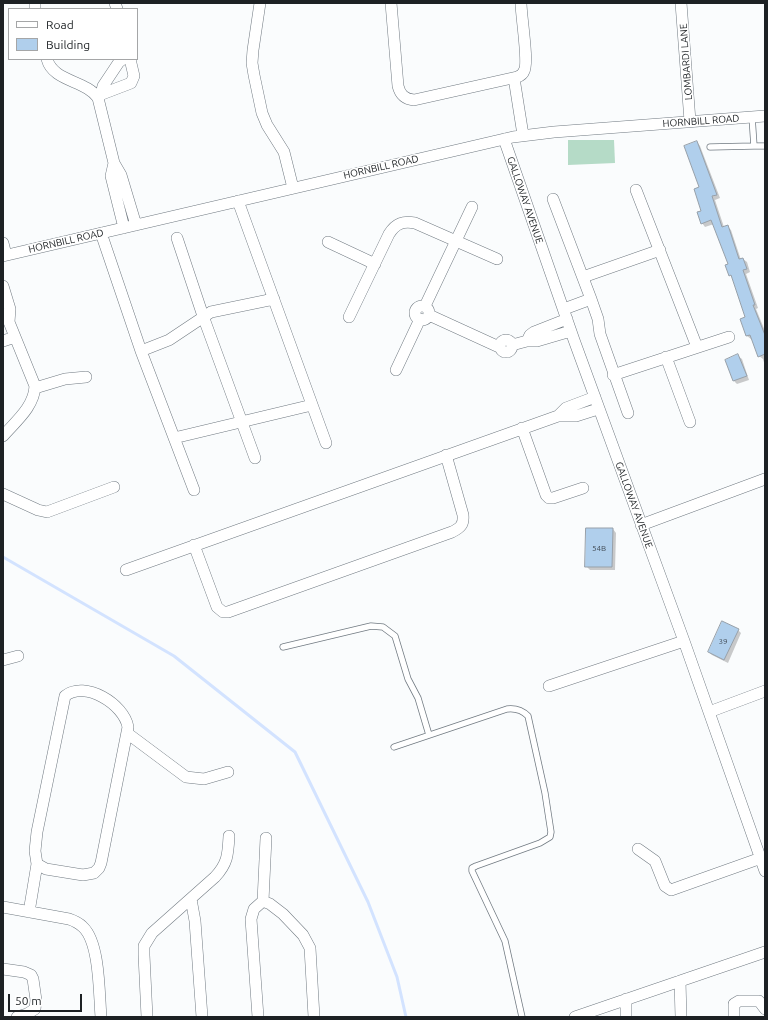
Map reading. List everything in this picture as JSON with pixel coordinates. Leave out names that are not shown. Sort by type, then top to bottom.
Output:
[{"type":"street","points":[[260,3],[253,50],[252,63],[254,75],[262,113],[267,126],[284,152],[292,188]]},
{"type":"street","points":[[391,3],[398,86],[404,97],[410,100],[417,100],[514,78],[521,75],[526,67],[521,3]]},
{"type":"street","name":"LOMBARDI LANE","points":[[681,3],[690,121]]},
{"type":"street","points":[[47,60],[53,71],[99,96]]},
{"type":"street","points":[[122,60],[103,86],[99,96],[114,163],[121,175],[136,225]]},
{"type":"street","points":[[99,96],[129,84],[132,81],[134,73],[130,60]]},
{"type":"street","points":[[514,78],[523,136]]},
{"type":"street","name":"HORNBILL ROAD","points":[[4,256],[504,139],[690,121],[765,116]]},
{"type":"street","name":"GALLOWAY AVENUE","points":[[504,139],[598,409],[684,641],[765,871]]},
{"type":"street","points":[[114,163],[111,176],[124,228]]},
{"type":"street","points":[[636,190],[697,347]]},
{"type":"street","points":[[553,199],[598,319],[600,334],[613,375],[628,414]]},
{"type":"street","points":[[238,201],[326,443]]},
{"type":"street","points":[[396,370],[425,314],[455,242],[472,207]]},
{"type":"street","points":[[349,317],[389,234],[394,226],[401,223],[415,223],[455,242],[497,259]]},
{"type":"street","points":[[101,233],[141,351],[194,490]]},
{"type":"street","points":[[177,238],[203,316],[255,458]]},
{"type":"street","points":[[328,242],[374,264]]},
{"type":"street","points":[[3,243],[4,256]]},
{"type":"street","points":[[583,277],[660,250]]},
{"type":"street","points":[[3,286],[10,309],[6,318],[34,381],[35,388],[33,399],[3,436]]},
{"type":"street","points":[[141,351],[169,340],[211,312],[274,299]]},
{"type":"street","points":[[527,341],[530,335],[534,332],[591,299]]},
{"type":"street","points":[[425,314],[499,347],[500,350],[505,352],[510,350],[512,345],[527,341],[537,341],[571,331]]},
{"type":"street","points":[[3,341],[15,336]]},
{"type":"street","points":[[613,375],[729,337]]},
{"type":"street","points":[[666,357],[690,422]]},
{"type":"street","points":[[35,388],[65,379],[86,377]]},
{"type":"street","points":[[558,416],[566,408],[595,397]]},
{"type":"street","points":[[174,438],[312,405]]},
{"type":"street","points":[[126,570],[522,428],[558,416],[576,416],[598,409]]},
{"type":"street","points":[[522,428],[546,495],[549,498],[583,488]]},
{"type":"street","points":[[194,545],[217,607],[220,610],[223,612],[228,612],[258,602],[452,532],[462,525],[463,515],[446,455]]},
{"type":"street","points":[[641,525],[765,479]]},
{"type":"street","points":[[3,494],[38,510],[47,512],[114,487]]},
{"type":"street","points":[[549,686],[684,641]]},
{"type":"street","points":[[3,660],[18,656]]},
{"type":"street","points":[[29,912],[37,864],[35,852],[37,832],[65,696],[74,691],[78,691],[105,698],[116,706],[124,715],[128,727],[99,868],[94,873],[83,875],[46,869],[37,864]]},
{"type":"street","points":[[708,712],[765,691]]},
{"type":"street","points":[[127,734],[186,777],[204,779],[228,772]]},
{"type":"street","points":[[147,1017],[144,946],[152,933],[216,877],[225,865],[230,836]]},
{"type":"street","points":[[258,1017],[251,919],[254,909],[263,901],[266,838]]},
{"type":"street","points":[[638,849],[655,861],[665,886],[672,890],[761,858]]},
{"type":"street","points":[[191,899],[195,921],[202,1017]]},
{"type":"street","points":[[263,901],[270,904],[283,914],[308,943],[311,953],[314,1017]]},
{"type":"street","points":[[3,907],[58,917],[78,923],[84,928],[89,935],[96,955],[101,1017]]},
{"type":"street","points":[[575,1017],[765,952]]},
{"type":"street","points":[[3,969],[28,973],[34,979],[36,1000],[35,1009],[27,1014],[17,1017]]},
{"type":"street","points":[[680,981],[681,1017]]},
{"type":"street","points":[[626,1000],[626,1017]]},
{"type":"street","points":[[734,1017],[734,1004],[739,1001],[759,1001],[765,1009]]},
{"type":"lane","points":[[752,117],[754,146]]},
{"type":"lane","points":[[710,147],[765,146]]},
{"type":"lane","points":[[283,647],[371,626],[384,627],[395,636],[408,679],[418,698],[429,735]]},
{"type":"lane","points":[[394,747],[507,709],[513,708],[519,710],[525,713],[529,720],[545,794],[551,832],[550,837],[540,843],[472,868],[472,871],[505,941],[522,1017]]},
{"type":"green space","points":[[568,140],[614,140],[615,163],[568,165]]},
{"type":"building","points":[[697,141],[717,195],[712,196],[722,227],[728,225],[739,259],[743,258],[747,269],[743,270],[755,305],[753,305],[765,335],[765,354],[758,357],[750,335],[746,336],[740,319],[745,317],[731,275],[729,276],[725,265],[728,264],[711,220],[701,224],[697,212],[701,211],[694,189],[699,187],[684,146]]},
{"type":"building","points":[[738,354],[747,376],[733,381],[725,360]]},
{"type":"building","points":[[586,528],[613,528],[612,567],[585,567]]},
{"type":"building","points":[[722,621],[739,629],[724,660],[708,652]]},
{"type":"waterway","points":[[3,557],[174,656],[295,752],[368,902],[397,977],[406,1017]]}]
